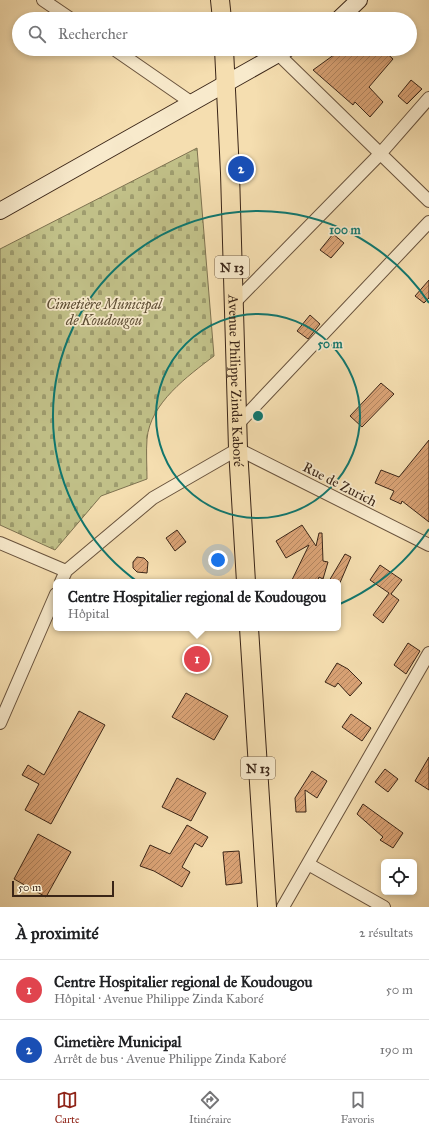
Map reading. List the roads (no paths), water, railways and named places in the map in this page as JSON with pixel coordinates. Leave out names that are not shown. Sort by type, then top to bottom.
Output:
[{"type":"main road","points":[[220,0],[221,12]]},
{"type":"main road","name":"N 13","points":[[224,56],[225,84]]},
{"type":"main road","name":"Avenue Philippe Zinda Kaboré","points":[[225,84],[230,172],[238,449],[246,579]]},
{"type":"main road","name":"N 13","points":[[249,631],[267,907]]},
{"type":"street","points":[[43,0],[61,12]]},
{"type":"street","points":[[346,12],[359,0]]},
{"type":"street","points":[[124,56],[192,102]]},
{"type":"street","points":[[0,211],[273,56]]},
{"type":"street","points":[[287,56],[380,154],[429,201]]},
{"type":"street","points":[[233,304],[380,154],[429,98]]},
{"type":"street","points":[[237,425],[429,222]]},
{"type":"street","points":[[0,543],[64,577],[153,498],[238,449]]},
{"type":"street","name":"Rue de Zurich","points":[[238,449],[429,546]]},
{"type":"street","points":[[0,723],[53,601]]},
{"type":"street","points":[[283,907],[429,653]]},
{"type":"street","points":[[308,864],[384,907]]},
{"type":"place","name":"Cimetière Municipal","points":[[241,169]]},
{"type":"place","name":"Centre Hospitalier regional de Koudougou","points":[[197,659]]},
{"type":"park label","name":"Cimetière Municipal de Koudougou","points":[[104,312]]}]
